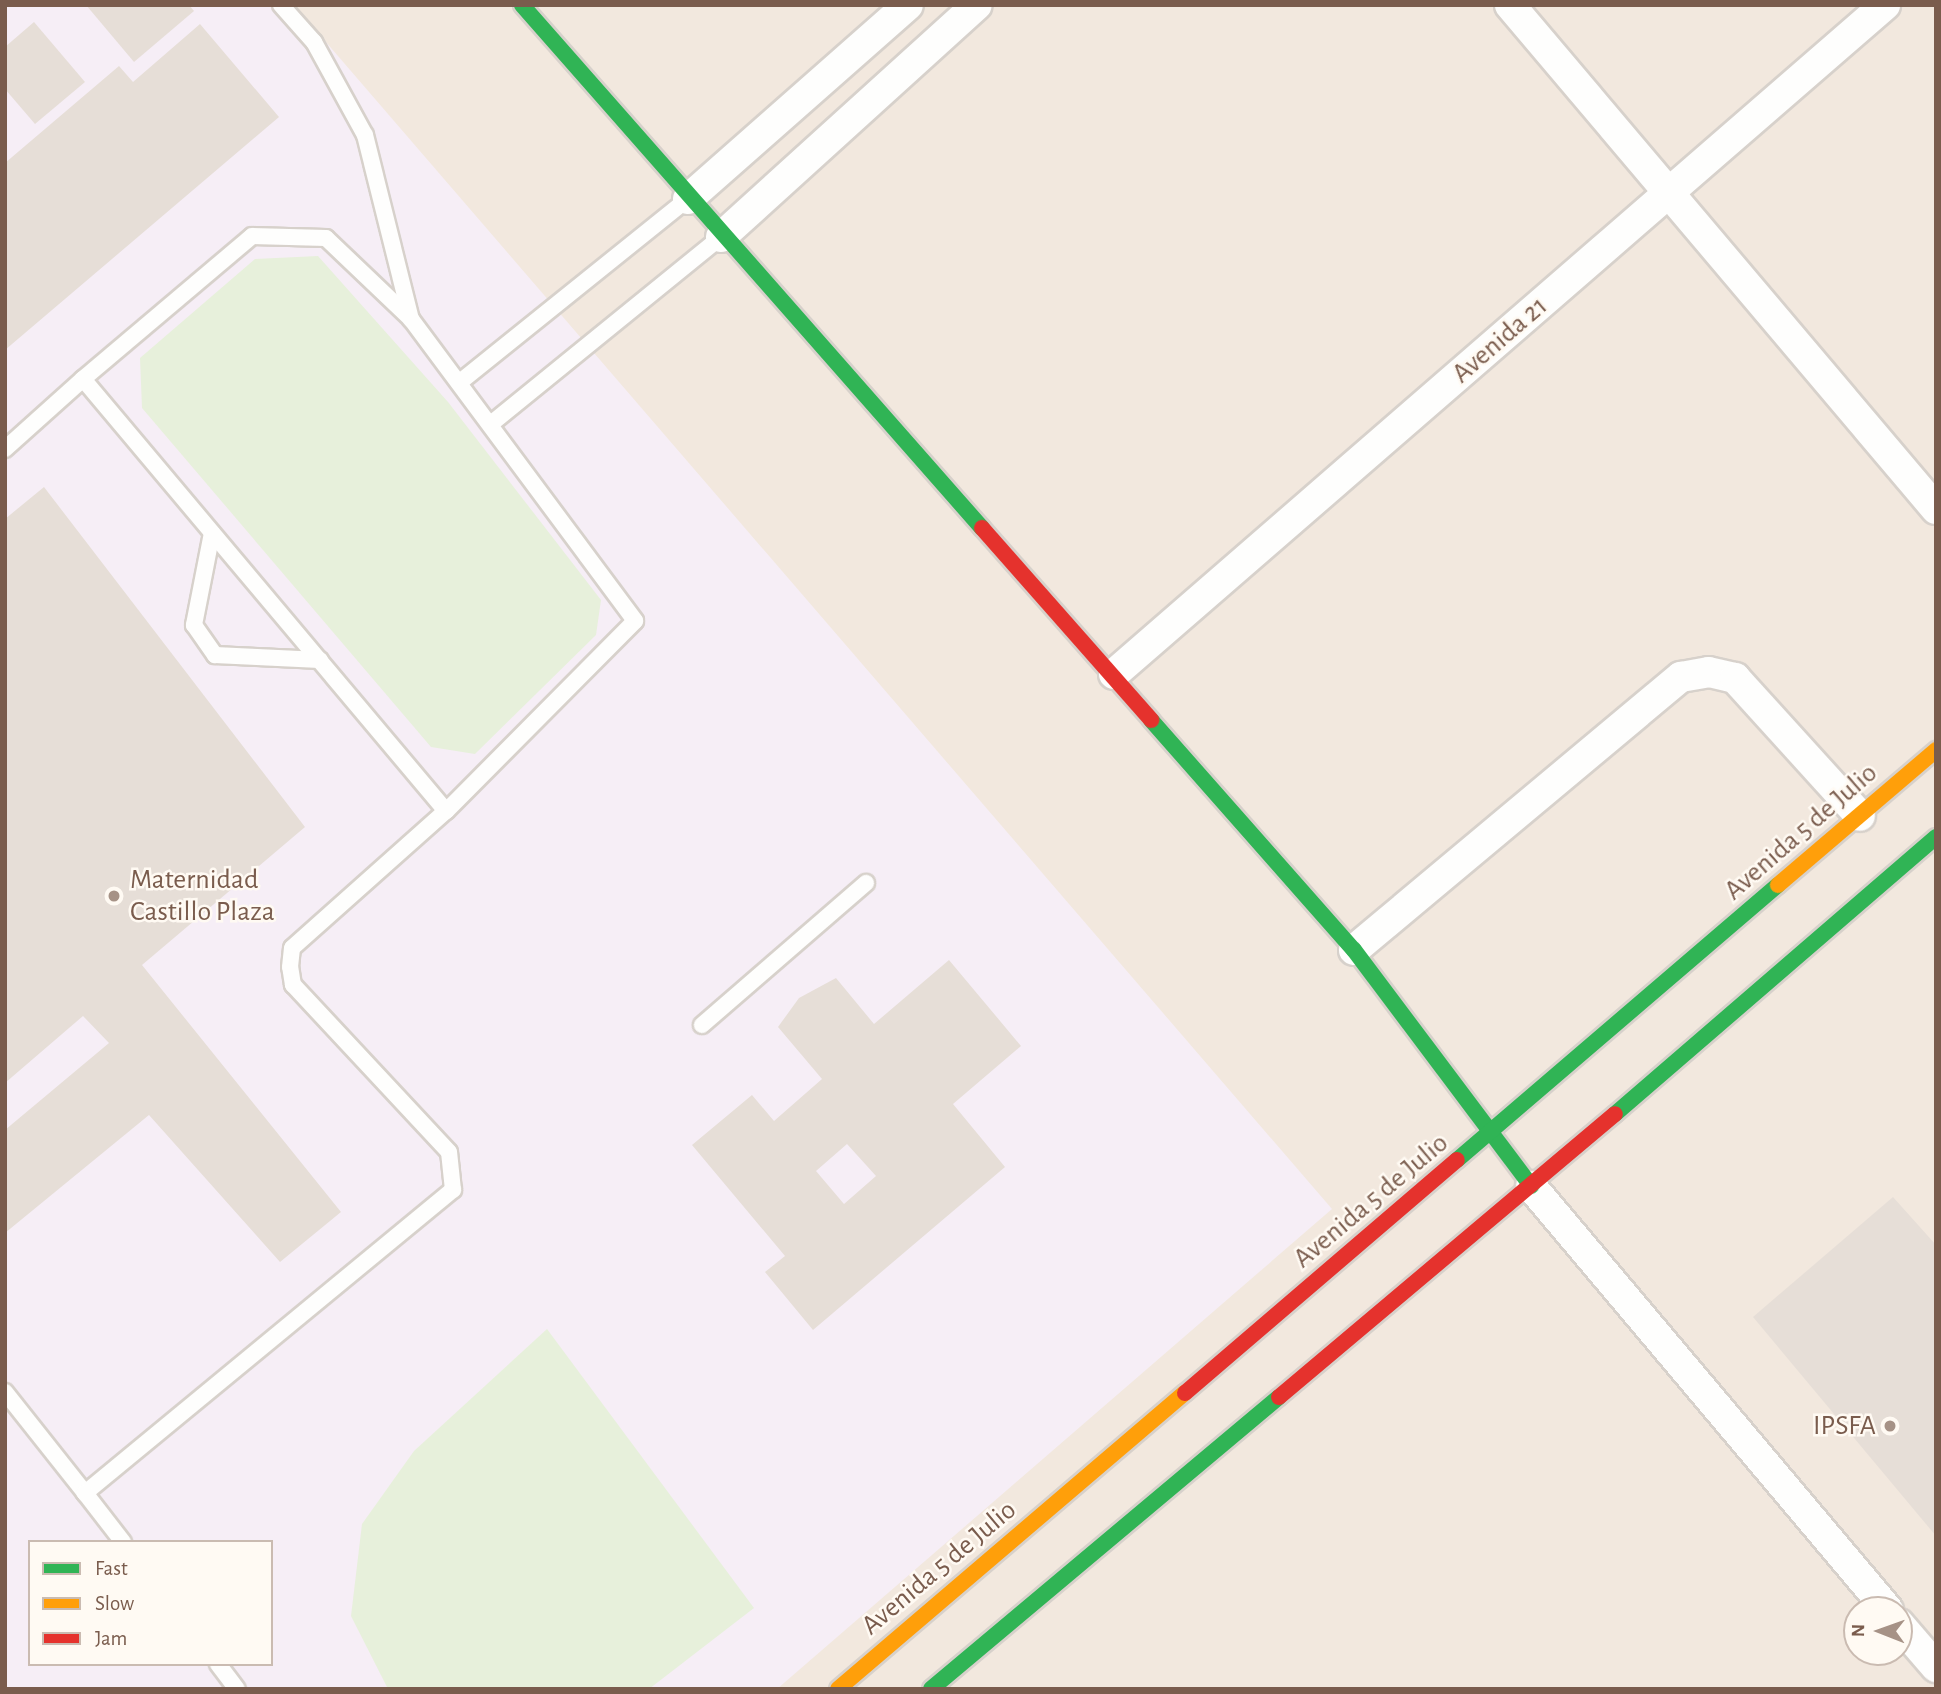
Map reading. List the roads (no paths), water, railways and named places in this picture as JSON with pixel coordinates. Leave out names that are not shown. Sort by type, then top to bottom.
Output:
[{"type":"main road","points":[[522,5],[721,237],[1114,674],[1354,950],[1531,1186]]},
{"type":"main road","name":"Avenida 5 de Julio","points":[[844,1687],[1936,750]]},
{"type":"main road","points":[[931,1689],[1531,1186],[1936,837]]},
{"type":"street","points":[[688,199],[908,5]]},
{"type":"street","points":[[721,237],[977,5]]},
{"type":"street","points":[[1510,5],[1935,508]]},
{"type":"street","name":"Avenida 21","points":[[1114,674],[1885,5]]},
{"type":"street","points":[[1354,950],[1681,677],[1709,672],[1735,678],[1860,816]]},
{"type":"street","points":[[1531,1186],[1876,1596]]},
{"type":"street","points":[[1913,1640],[1936,1667]]},
{"type":"lane","points":[[281,5],[314,43],[365,135],[411,319]]},
{"type":"lane","points":[[460,382],[688,199]]},
{"type":"lane","points":[[5,449],[252,236],[326,238],[411,319],[492,423],[635,621],[446,811],[292,948],[290,967],[293,985],[449,1152],[453,1190],[85,1493]]},
{"type":"lane","points":[[492,423],[721,237]]},
{"type":"lane","points":[[83,379],[446,811]]},
{"type":"lane","points":[[212,533],[194,625],[215,655],[320,660]]},
{"type":"lane","points":[[702,1025],[866,883]]},
{"type":"lane","points":[[5,1392],[121,1540]]},
{"type":"lane","points":[[220,1666],[237,1689]]},
{"type":"place","name":"Maternidad Castillo Plaza","points":[[114,896]]},
{"type":"place","name":"IPSFA","points":[[1890,1426]]}]
